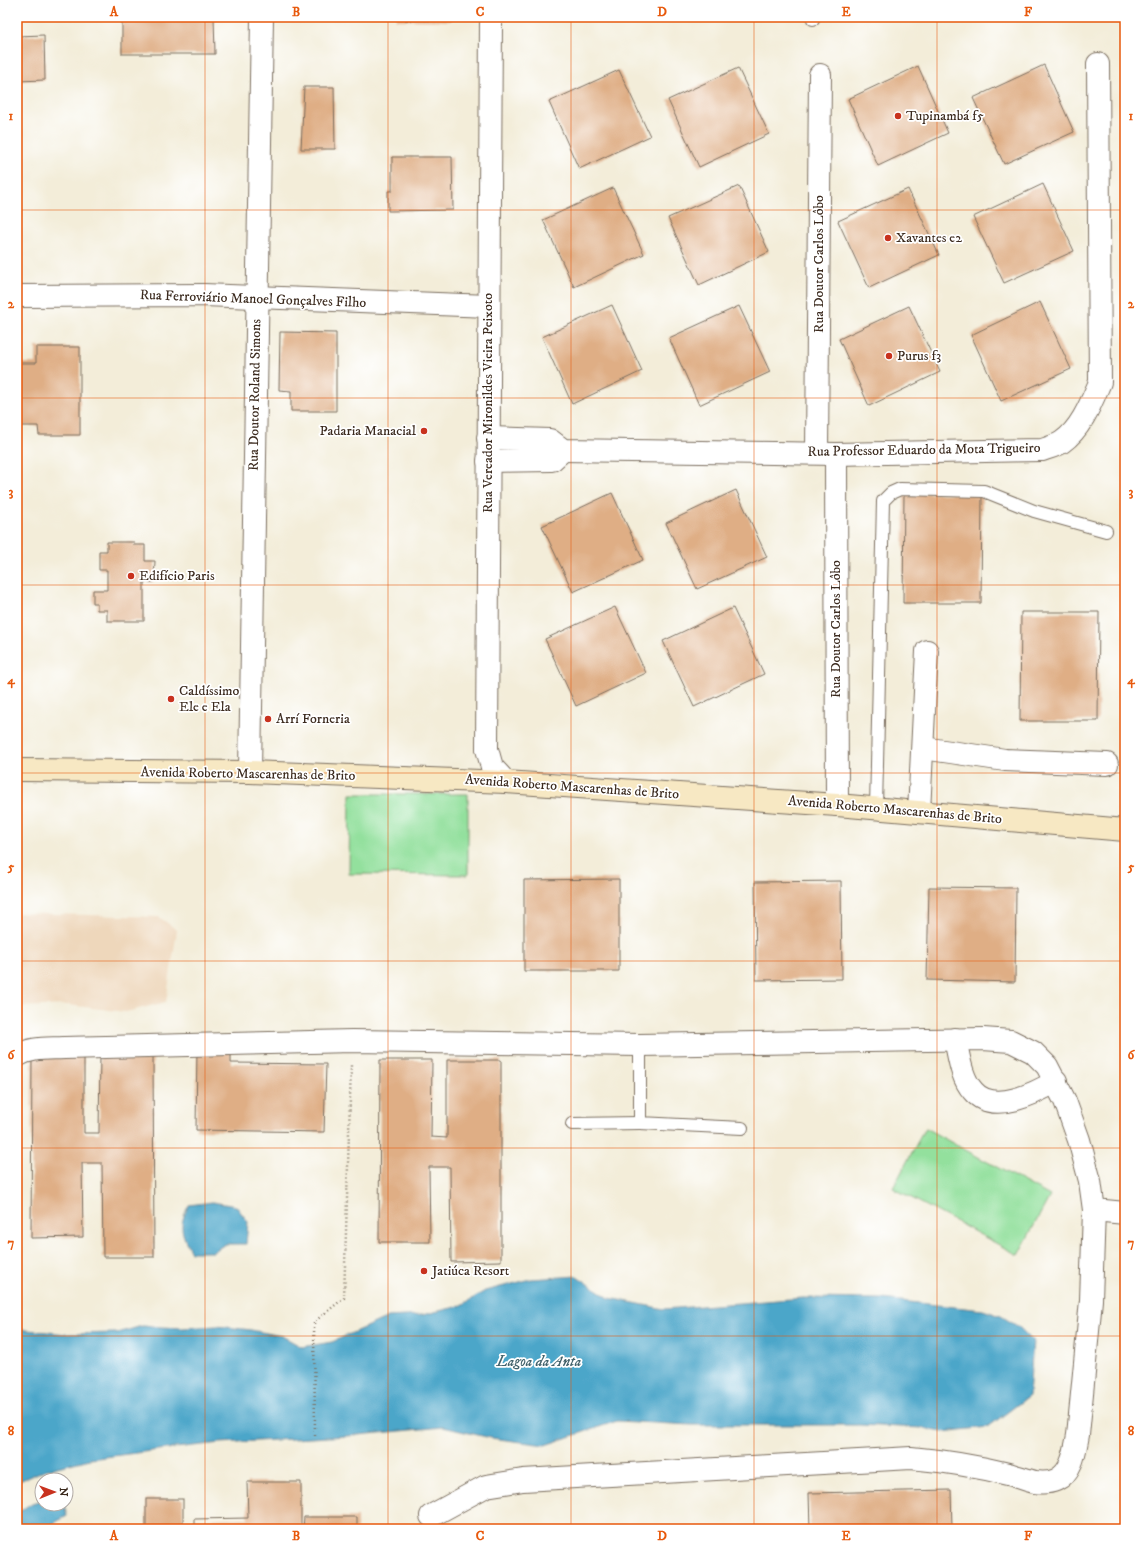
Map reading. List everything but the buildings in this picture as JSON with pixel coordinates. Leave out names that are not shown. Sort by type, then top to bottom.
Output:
[{"type":"street","name":"Rua Doutor Roland Simons","points":[[250,772],[262,17]]},
{"type":"street","name":"Rua Vereador Mironildes Vieira Peixoto","points":[[491,17],[488,306],[487,749],[492,767],[506,782]]},
{"type":"street","name":"Rua Professor Eduardo da Mota Trigueiro","points":[[563,450],[827,453],[1042,450],[1062,442],[1075,428],[1090,406],[1100,382],[1098,64]]},
{"type":"street","name":"Rua Doutor Carlos Lôbo","points":[[820,75],[827,453],[836,805]]},
{"type":"street","name":"Rua Ferroviário Manoel Gonçalves Filho","points":[[17,296],[204,295],[488,306]]},
{"type":"street","points":[[488,438],[550,440],[563,450],[552,460],[488,461]]},
{"type":"street","points":[[919,812],[927,651]]},
{"type":"street","points":[[923,748],[1005,760],[1107,764]]},
{"type":"street","name":"Avenida Roberto Mascarenhas de Brito","points":[[17,770],[250,772],[506,782],[876,808],[1124,829]]},
{"type":"street","points":[[955,1039],[966,1079],[974,1092],[984,1099],[996,1101],[1015,1100],[1035,1093],[1056,1081]]},
{"type":"street","points":[[17,1056],[33,1050],[64,1048],[352,1042],[640,1045],[982,1039],[1011,1041],[1033,1052],[1047,1066],[1056,1081],[1079,1140],[1090,1181],[1094,1210],[1091,1300],[1078,1435],[1074,1457],[1066,1472],[1057,1480],[1046,1483],[1033,1482],[1008,1474],[940,1461],[911,1458],[531,1479],[486,1486],[431,1516]]},
{"type":"street","points":[[1094,1210],[1125,1213]]},
{"type":"lane","points":[[876,808],[883,501],[890,493],[900,489],[984,491],[1034,511],[1106,531]]},
{"type":"lane","points":[[640,1045],[640,1123]]},
{"type":"lane","points":[[572,1124],[640,1123],[742,1128]]},
{"type":"path","points":[[315,1436],[314,1322],[344,1298],[352,1042]]},
{"type":"shaded area","points":[[17,913],[159,917],[177,930],[166,1002],[126,1012],[68,1005],[17,1007]]},
{"type":"green space","points":[[350,794],[468,794],[468,875],[349,874]]},
{"type":"green space","points":[[925,1128],[1050,1196],[1018,1255],[893,1188]]},
{"type":"water","points":[[212,1202],[236,1206],[248,1222],[246,1244],[225,1244],[213,1252],[191,1252],[183,1234],[183,1218],[189,1205]]},
{"type":"water","name":"Lagoa da Anta","points":[[577,1276],[609,1298],[664,1309],[803,1298],[882,1299],[983,1310],[1001,1316],[1019,1327],[1033,1341],[1029,1396],[988,1427],[942,1432],[922,1428],[860,1425],[692,1425],[617,1421],[545,1445],[491,1438],[443,1427],[347,1436],[220,1443],[166,1449],[90,1459],[40,1472],[34,1472],[34,1475],[17,1482],[17,1329],[67,1334],[118,1333],[142,1326],[182,1328],[217,1326],[251,1330],[282,1336],[302,1347],[332,1342],[388,1317],[422,1315],[460,1306],[485,1291],[531,1279]]},
{"type":"water","points":[[34,1502],[34,1512],[66,1512],[67,1516],[43,1529],[17,1529],[17,1513]]},
{"type":"place","name":"Tupinambá f5","points":[[898,116]]},
{"type":"place","name":"Xavantes e2","points":[[888,238]]},
{"type":"place","name":"Purus f3","points":[[889,356]]},
{"type":"place","name":"Padaria Manacial","points":[[424,431]]},
{"type":"place","name":"Edifício Paris","points":[[131,576]]},
{"type":"place","name":"Caldíssimo Ele e Ela","points":[[171,699]]},
{"type":"place","name":"Arrí Forneria","points":[[268,719]]},
{"type":"place","name":"Jatiúca Resort","points":[[424,1271]]}]
